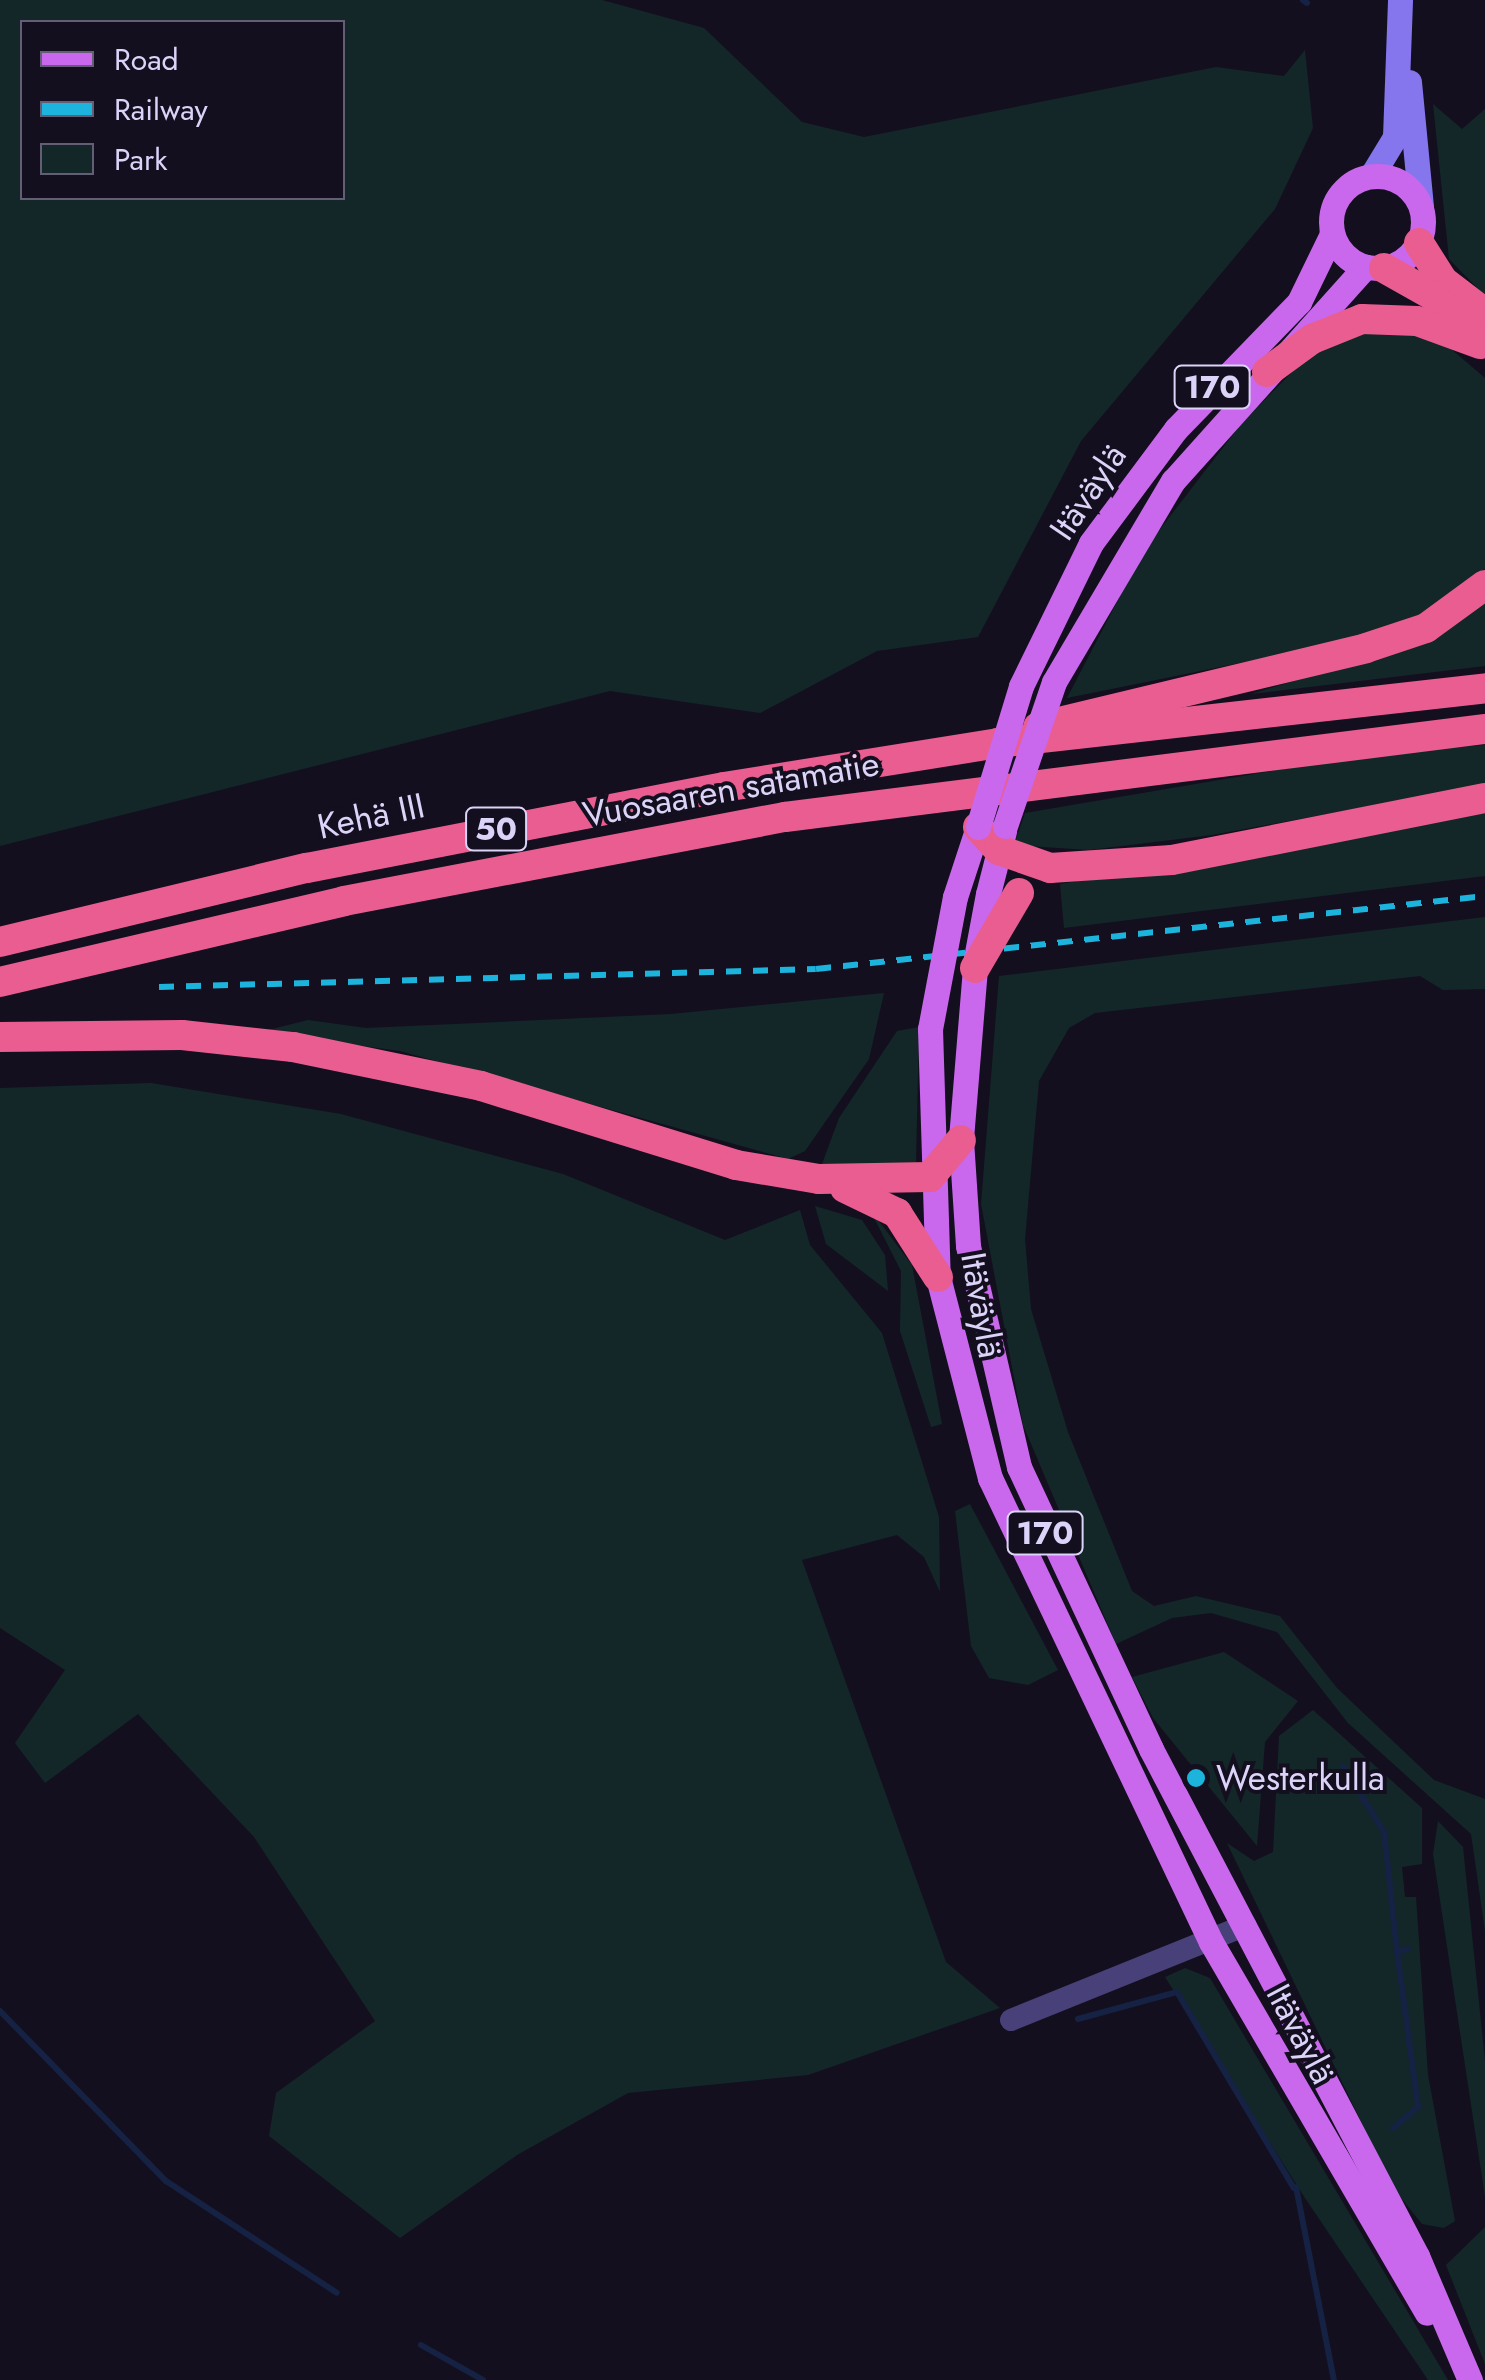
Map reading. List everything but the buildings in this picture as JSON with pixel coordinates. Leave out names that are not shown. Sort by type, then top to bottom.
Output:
[{"type":"highway","points":[[1419,243],[1443,281],[1485,313]]},
{"type":"highway","points":[[1374,268],[1432,295],[1482,347]]},
{"type":"highway","points":[[1267,372],[1362,318],[1417,321],[1482,347]]},
{"type":"highway","points":[[998,743],[1078,712],[1366,648],[1426,628],[1485,586]]},
{"type":"highway","points":[[998,743],[1485,688]]},
{"type":"highway","name":"Vuosaaren satamatie","points":[[0,982],[400,889],[765,820],[999,783],[1485,729]]},
{"type":"highway","name":"Kehä III","points":[[0,942],[482,832],[998,743]]},
{"type":"highway","points":[[994,834],[1050,868],[1172,860],[1485,798]]},
{"type":"highway","points":[[974,968],[1019,893],[1050,868]]},
{"type":"highway","points":[[0,1037],[182,1035],[293,1047],[481,1086],[736,1165],[819,1179],[930,1177],[961,1140]]},
{"type":"highway","points":[[819,1179],[897,1213],[938,1277]]},
{"type":"main road","points":[[1400,0],[1402,52],[1421,206],[1419,243],[1374,268],[1332,234],[1342,192],[1372,175],[1395,137],[1402,52]]},
{"type":"main road","points":[[1372,175],[1398,180],[1421,206]]},
{"type":"main road","name":"Itäväylä","points":[[1332,234],[1298,302],[1188,414],[1100,530],[1021,686],[994,834],[966,1027],[961,1140],[981,1321],[1019,1467],[1053,1552],[1417,2256],[1469,2380]]},
{"type":"main road","name":"Itäväylä","points":[[1374,268],[1267,372],[1142,525],[1054,682],[994,834],[956,897],[930,1029],[930,1177],[938,1277],[990,1478],[1211,1942],[1469,2380]]},
{"type":"street","points":[[1012,2020],[1246,1925]]},
{"type":"green space","points":[[0,0],[602,0],[704,28],[802,122],[864,137],[1216,67],[1284,76],[1305,50],[1313,128],[1275,209],[1081,441],[978,637],[877,651],[760,713],[610,691],[0,846]]},
{"type":"green space","points":[[1433,104],[1462,129],[1485,109],[1485,296],[1449,259]]},
{"type":"green space","points":[[1393,328],[1450,348],[1485,378],[1485,569],[1409,622],[1344,642],[1067,698],[1144,550],[1242,423],[1311,353],[1343,335]]},
{"type":"green space","points":[[1485,600],[1485,666],[1251,694],[1410,645]]},
{"type":"green space","points":[[1485,745],[1485,785],[1212,835],[1089,850],[1014,845],[1025,813],[1371,754]]},
{"type":"green space","points":[[1485,811],[1485,876],[1064,928],[1060,884]]},
{"type":"green space","points":[[1485,917],[1485,989],[1443,990],[1420,976],[1095,1013],[1069,1028],[1039,1081],[1025,1239],[1031,1309],[1068,1432],[1132,1591],[1154,1606],[1196,1596],[1280,1616],[1337,1688],[1434,1780],[1485,1799],[1485,1931],[1471,1834],[1348,1723],[1277,1632],[1211,1613],[1172,1618],[1116,1644],[1023,1425],[981,1204],[999,976]]},
{"type":"green space","points":[[884,993],[869,1059],[805,1151],[788,1159],[400,1051],[260,1032],[308,1020],[366,1028],[671,1014]]},
{"type":"green space","points":[[919,1027],[916,1164],[822,1164],[839,1118],[897,1031]]},
{"type":"green space","points":[[151,1083],[341,1114],[563,1174],[725,1240],[800,1210],[810,1245],[882,1333],[939,1517],[940,1592],[924,1557],[897,1535],[802,1560],[946,1962],[1000,2008],[808,2075],[628,2093],[517,2155],[400,2238],[269,2136],[276,2093],[375,2021],[254,1837],[138,1714],[45,1783],[15,1743],[65,1670],[0,1628],[0,1088]]},
{"type":"green space","points":[[815,1206],[862,1220],[885,1255],[888,1291],[826,1244]]},
{"type":"green space","points":[[869,1208],[912,1265],[942,1424],[931,1427],[900,1331],[901,1271]]},
{"type":"green space","points":[[970,1504],[1058,1670],[1028,1685],[989,1678],[971,1646],[955,1511]]},
{"type":"green space","points":[[1224,1652],[1298,1701],[1265,1742],[1257,1846],[1153,1718],[1132,1677]]},
{"type":"green space","points":[[1313,1710],[1422,1808],[1422,1864],[1402,1867],[1405,1897],[1416,1897],[1428,2075],[1455,2221],[1444,2228],[1422,2224],[1393,2188],[1227,1843],[1254,1861],[1273,1852],[1279,1736]]},
{"type":"green space","points":[[1438,1821],[1463,1847],[1485,2061],[1485,2197],[1433,1854]]},
{"type":"green space","points":[[1185,1968],[1210,1978],[1448,2380],[1428,2380],[1305,2198],[1165,1977]]},
{"type":"green space","points":[[1485,2227],[1485,2364],[1446,2265]]},
{"type":"waterway","points":[[1303,0],[1307,3]]},
{"type":"waterway","points":[[1343,1766],[1384,1832],[1397,1951]]},
{"type":"waterway","points":[[1393,2128],[1418,2107],[1397,1951],[1408,1949]]},
{"type":"waterway","points":[[1078,2019],[1177,1992],[1294,2188]]},
{"type":"waterway","points":[[0,2011],[166,2181],[337,2293]]},
{"type":"waterway","points":[[1296,2187],[1334,2380]]},
{"type":"waterway","points":[[421,2345],[483,2380]]},
{"type":"railway","points":[[159,987],[816,969],[1485,896]]},
{"type":"place","name":"Westerkulla","points":[[1196,1778]]}]
